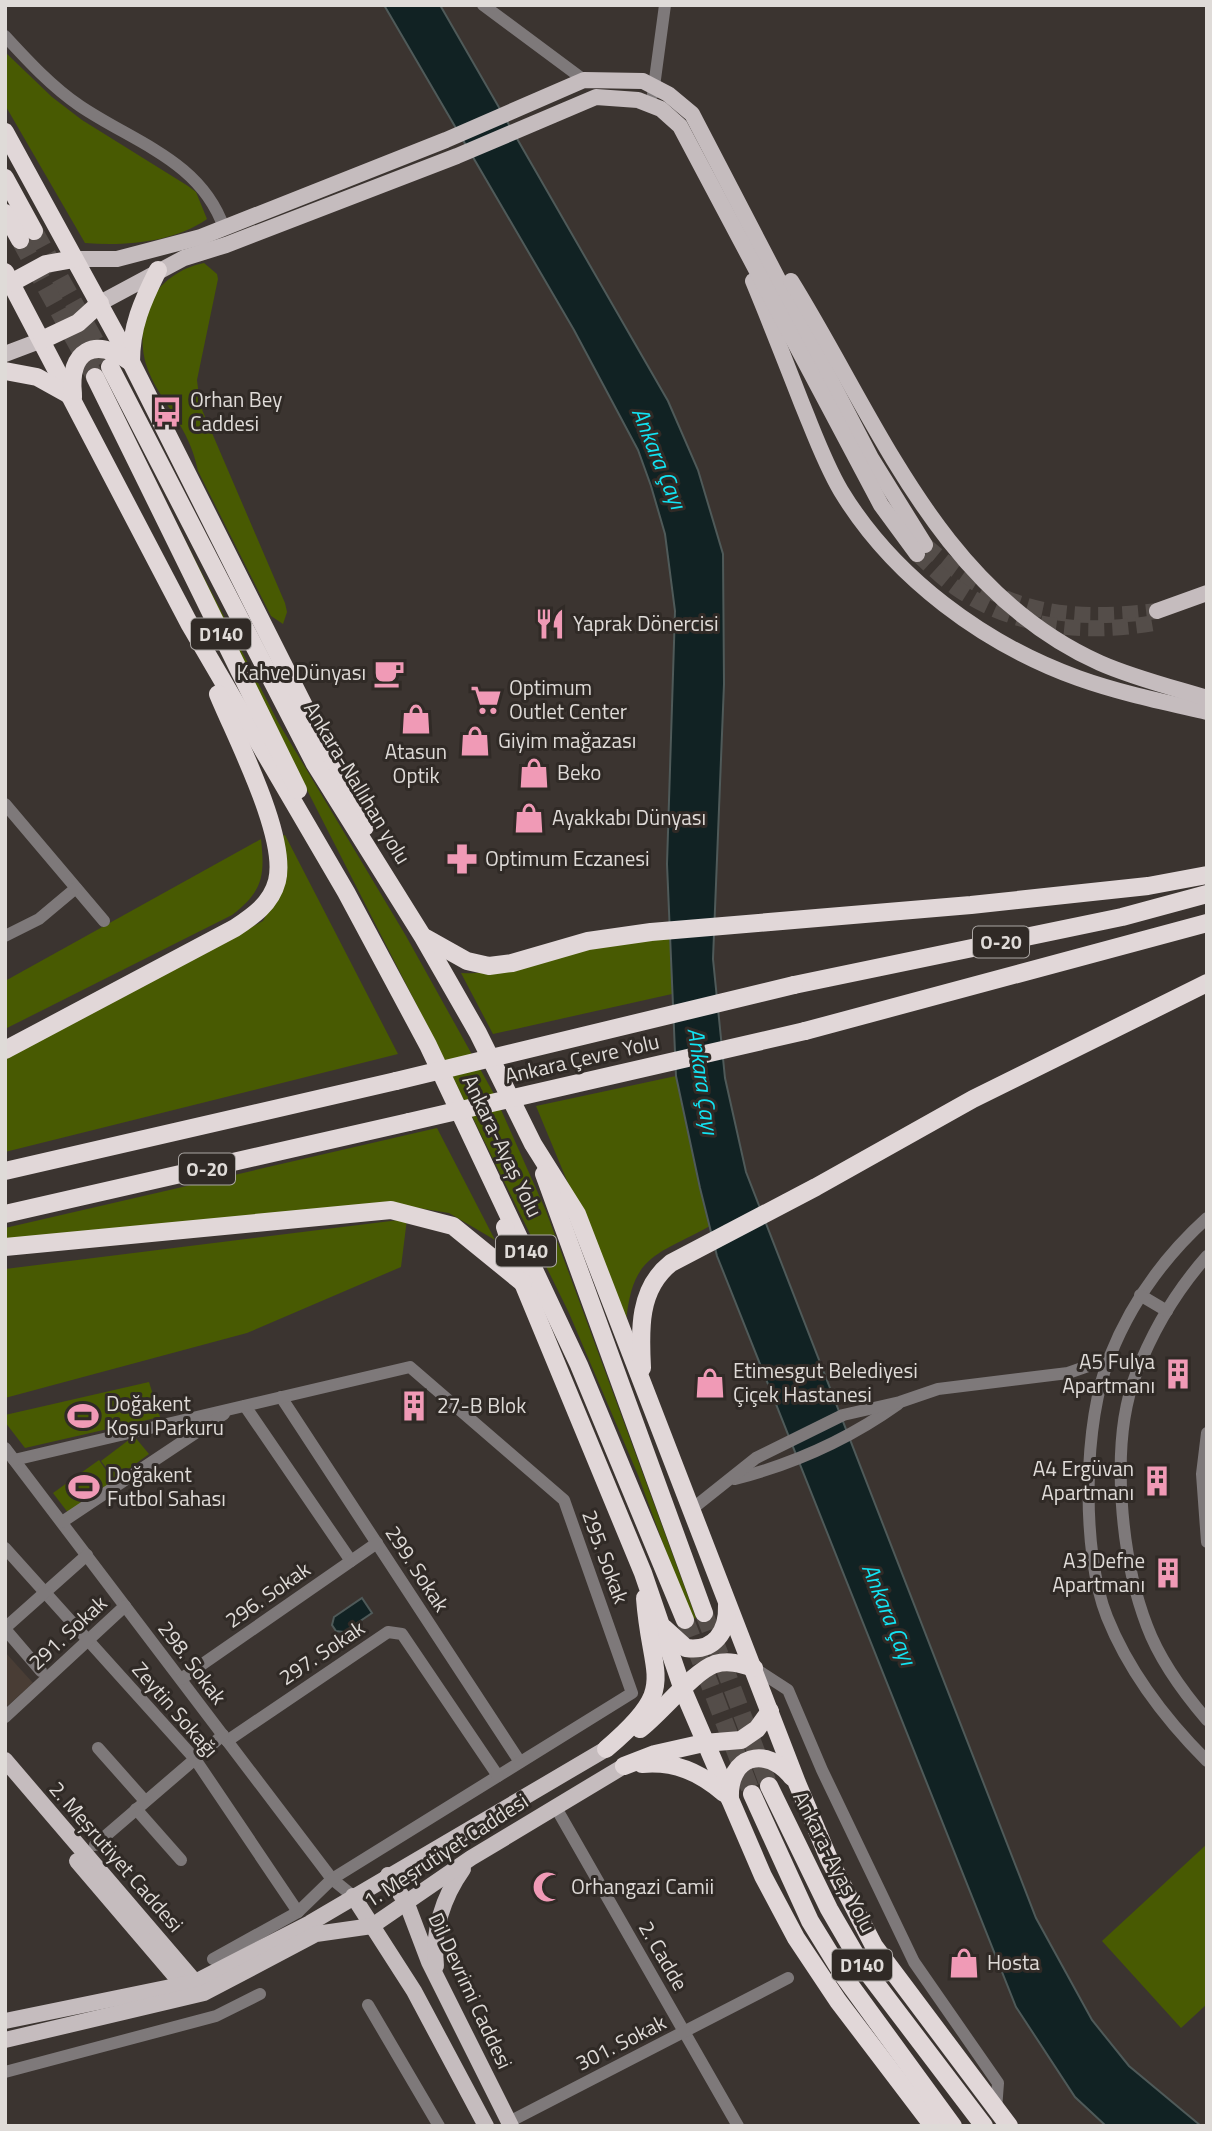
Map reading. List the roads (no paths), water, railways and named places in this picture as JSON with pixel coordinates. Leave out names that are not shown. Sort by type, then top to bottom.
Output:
[{"type":"highway","points":[[5,132],[131,362],[344,780],[393,887]]},
{"type":"highway","points":[[5,177],[27,235],[5,214]]},
{"type":"highway","points":[[74,259],[46,264],[7,281],[73,397],[190,625],[346,892]]},
{"type":"highway","points":[[131,362],[131,342],[138,310],[158,270]]},
{"type":"highway","points":[[42,340],[66,331],[100,303]]},
{"type":"highway","points":[[73,397],[73,368],[86,352],[97,347],[108,348],[131,362]]},
{"type":"highway","points":[[5,371],[37,377],[73,397]]},
{"type":"highway","name":"Ankara-Nallıhan yolu","points":[[346,892],[102,372],[315,764],[424,937],[478,1033],[533,1144]]},
{"type":"highway","points":[[5,1050],[235,928],[255,915],[272,895],[279,869],[275,837],[190,625]]},
{"type":"highway","points":[[424,937],[467,961],[489,966],[512,963],[588,941],[651,932],[1148,886],[1207,875]]},
{"type":"highway","name":"Ankara-Ayaş Yolu","points":[[346,892],[428,1045],[483,1157],[579,1365],[685,1620]]},
{"type":"highway","name":"Ankara Çevre Yolu","points":[[5,1171],[396,1081],[794,985],[1122,917],[1207,894]]},
{"type":"highway","name":"Ankara Çevre Yolu","points":[[5,1214],[805,1031],[1207,923]]},
{"type":"highway","points":[[643,1385],[640,1342],[645,1298],[659,1272],[973,1099],[1207,983]]},
{"type":"highway","points":[[533,1144],[577,1214],[797,1783],[829,1859],[874,1945],[1009,2126]]},
{"type":"highway","name":"Ankara-Ayaş Yolu","points":[[533,1144],[704,1613]]},
{"type":"highway","points":[[483,1157],[523,1283],[643,1573],[704,1743],[763,1876],[807,1956],[933,2126]]},
{"type":"highway","points":[[5,1247],[391,1210],[453,1226],[523,1283]]},
{"type":"highway","points":[[606,1749],[637,1722],[655,1693],[657,1677],[646,1622],[643,1573]]},
{"type":"highway","points":[[660,1622],[674,1640],[686,1648],[703,1648],[713,1644],[724,1630],[727,1597]]},
{"type":"highway","points":[[606,1749],[641,1728],[696,1675],[715,1664],[733,1662],[754,1668]]},
{"type":"highway","points":[[624,1766],[655,1754],[704,1743],[741,1740],[757,1729],[769,1711]]},
{"type":"highway","points":[[728,1800],[732,1777],[739,1766],[750,1759],[761,1757],[774,1761],[797,1783]]},
{"type":"highway","points":[[624,1766],[659,1764],[687,1768],[728,1800]]},
{"type":"highway","name":"Ankara-Ayaş Yolu","points":[[769,1786],[829,1909],[862,1964],[984,2126]]},
{"type":"highway","name":"Ankara-Ayaş Yolu","points":[[752,1794],[810,1921],[845,1978],[953,2126]]},
{"type":"main road","points":[[74,259],[117,259],[201,237],[446,141],[583,80],[643,81],[656,87],[692,114],[732,206],[881,505],[921,549]]},
{"type":"main road","points":[[100,303],[184,258],[226,245],[457,156],[596,97],[638,100],[661,109],[680,126],[732,206],[793,283],[927,514],[973,573],[1028,620],[1085,655],[1134,676],[1207,698]]},
{"type":"main road","points":[[732,206],[819,447],[841,491],[866,527],[905,570],[959,616],[1019,653],[1080,679],[1207,712]]},
{"type":"main road","points":[[224,228],[226,245]]},
{"type":"main road","points":[[5,355],[42,340]]},
{"type":"main road","points":[[1207,593],[1158,617],[1207,604]]},
{"type":"main road","name":"1. Meşrutiyet Caddesi","points":[[5,2021],[189,1983],[310,1923],[606,1749]]},
{"type":"main road","name":"2. Meşrutiyet Caddesi","points":[[5,1760],[189,1983]]},
{"type":"main road","name":"1. Meşrutiyet Caddesi","points":[[5,2040],[204,1993],[316,1934],[372,1926],[471,1858],[624,1766]]},
{"type":"main road","name":"2. Meşrutiyet Caddesi","points":[[5,1776],[189,1983]]},
{"type":"main road","points":[[437,1979],[434,1952],[437,1925],[453,1883],[471,1858]]},
{"type":"main road","name":"Dil Devrimi Caddesi","points":[[388,1875],[407,1903],[437,1979],[510,2124]]},
{"type":"main road","points":[[353,1896],[414,1991],[486,2126]]},
{"type":"street","points":[[483,5],[583,80]]},
{"type":"street","points":[[650,105],[656,87],[664,5]]},
{"type":"street","points":[[5,37],[77,104],[191,174],[216,205],[224,228]]},
{"type":"street","points":[[5,804],[104,921]]},
{"type":"street","points":[[5,936],[39,919],[76,888]]},
{"type":"street","points":[[1207,1217],[1192,1231],[1140,1295],[1108,1359],[1100,1389],[1090,1467],[1088,1508],[1096,1578],[1107,1617],[1134,1672],[1174,1726],[1207,1761]]},
{"type":"street","points":[[1207,1256],[1167,1311],[1132,1387],[1122,1452],[1123,1501],[1129,1554],[1147,1626],[1171,1673],[1207,1720]]},
{"type":"street","points":[[1140,1295],[1167,1311]]},
{"type":"street","points":[[692,1509],[756,1458],[843,1415],[969,1384],[1068,1373],[1108,1359]]},
{"type":"street","name":"295. Sokak","points":[[14,1460],[410,1367],[564,1500],[632,1693],[332,1879],[298,1912],[213,1959]]},
{"type":"street","name":"299. Sokak","points":[[281,1397],[520,1762]]},
{"type":"street","points":[[727,1481],[795,1461],[852,1433],[900,1402]]},
{"type":"street","points":[[62,1522],[239,1407],[351,1561]]},
{"type":"street","points":[[1207,1433],[1202,1474],[1207,1542]]},
{"type":"street","name":"298. Sokak","points":[[5,1448],[332,1879],[353,1896]]},
{"type":"street","name":"296. Sokak","points":[[181,1679],[377,1543]]},
{"type":"street","name":"Zeytin Sokağı","points":[[5,1548],[195,1759],[298,1912]]},
{"type":"street","points":[[41,1671],[5,1629],[87,1555]]},
{"type":"street","name":"291. Sokak","points":[[5,1717],[125,1606]]},
{"type":"street","name":"297. Sokak","points":[[225,1737],[388,1632],[395,1631],[402,1633],[498,1776]]},
{"type":"street","points":[[754,1668],[789,1690],[822,1770],[914,1962],[998,2083],[996,2109]]},
{"type":"street","points":[[769,1711],[792,1697]]},
{"type":"street","points":[[95,1845],[195,1759],[225,1737]]},
{"type":"street","points":[[98,1748],[181,1860]]},
{"type":"street","name":"2. Cadde","points":[[555,1806],[738,2126]]},
{"type":"street","name":"301. Sokak","points":[[510,2124],[788,1978]]},
{"type":"street","points":[[5,2072],[216,2016],[260,1994]]},
{"type":"street","points":[[368,2006],[439,2126]]},
{"type":"water","name":"Ankara Çayı","points":[[384,5],[440,5],[668,401],[698,470],[723,554],[724,684],[713,959],[725,1078],[746,1172],[1036,1918],[1092,2020],[1129,2066],[1201,2126],[1106,2126],[1075,2097],[1016,2007],[717,1256],[676,1076],[667,864],[675,611],[665,534],[638,450],[574,330]]},
{"type":"water","points":[[362,1598],[372,1613],[344,1632],[336,1631],[332,1625],[334,1617]]},
{"type":"tunnel","points":[[34,231],[106,361]]},
{"type":"tunnel","points":[[20,240],[95,377]]},
{"type":"tunnel","points":[[925,545],[979,585],[1032,607],[1060,613],[1090,615],[1157,611]]},
{"type":"tunnel","points":[[917,554],[952,585],[981,603],[1030,621],[1081,628],[1159,622]]},
{"type":"tunnel","points":[[704,1613],[769,1786]]},
{"type":"tunnel","points":[[685,1620],[752,1794]]},
{"type":"place","name":"Orhan Bey Caddesi","points":[[167,412]]},
{"type":"place","name":"Yaprak Dönercisi","points":[[550,624]]},
{"type":"place","name":"Kahve Dünyası","points":[[389,673]]},
{"type":"place","name":"Optimum Outlet Center","points":[[486,700]]},
{"type":"place","name":"Atasun Optik","points":[[416,719]]},
{"type":"place","name":"Giyim mağazası","points":[[475,741]]},
{"type":"place","name":"Beko","points":[[534,773]]},
{"type":"place","name":"Ayakkabı Dünyası","points":[[529,818]]},
{"type":"place","name":"Optimum Eczanesi","points":[[462,859]]},
{"type":"place","name":"A5 Fulya Apartmanı","points":[[1178,1374]]},
{"type":"place","name":"Etimesgut Belediyesi Çiçek Hastanesi","points":[[710,1383]]},
{"type":"place","name":"27-B Blok","points":[[414,1406]]},
{"type":"place","name":"Doğakent Koşu Parkuru","points":[[83,1416]]},
{"type":"place","name":"A4 Ergüvan Apartmanı","points":[[1157,1481]]},
{"type":"place","name":"Doğakent Futbol Sahası","points":[[84,1487]]},
{"type":"place","name":"A3 Defne Apartmanı","points":[[1168,1573]]},
{"type":"place","name":"Orhangazi Camii","points":[[548,1887]]},
{"type":"place","name":"Hosta","points":[[964,1963]]}]
